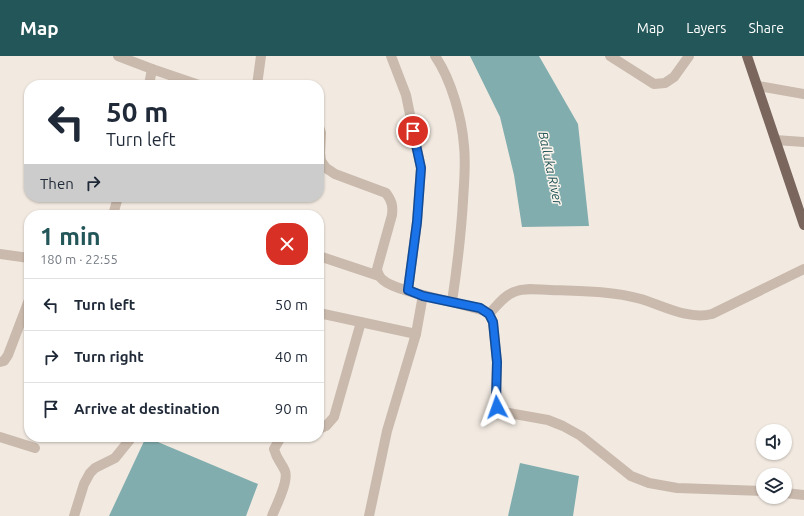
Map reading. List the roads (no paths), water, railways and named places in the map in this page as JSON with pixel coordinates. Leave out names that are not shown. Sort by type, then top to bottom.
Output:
[{"type":"main road","points":[[747,56],[775,140],[801,209],[804,225]]},
{"type":"street","points":[[118,56],[184,80]]},
{"type":"street","points":[[258,80],[261,56]]},
{"type":"street","points":[[391,56],[406,95],[421,168],[417,222],[408,290]]},
{"type":"street","points":[[435,56],[451,88],[464,145],[465,172],[461,227],[452,302]]},
{"type":"street","points":[[610,56],[654,84],[665,83],[674,77],[690,56]]},
{"type":"street","points":[[150,80],[152,69]]},
{"type":"street","points":[[758,86],[804,94]]},
{"type":"street","points":[[775,140],[804,142]]},
{"type":"street","points":[[324,165],[335,174],[386,194],[391,200],[393,207],[392,215],[377,269],[379,276]]},
{"type":"street","points":[[0,254],[24,257]]},
{"type":"street","points":[[324,258],[379,276],[389,284],[429,297],[480,308],[489,314],[493,322],[497,362],[496,400],[497,407],[503,412],[548,420],[563,426],[581,436],[631,476],[649,483],[677,488],[756,491]]},
{"type":"street","points":[[489,314],[504,298],[515,292],[527,290],[595,291],[620,294],[641,299],[687,315],[701,317],[712,314],[804,268]]},
{"type":"street","points":[[369,516],[387,431],[416,334],[429,297]]},
{"type":"street","points":[[0,362],[4,362],[8,355],[24,313]]},
{"type":"street","points":[[324,314],[416,334]]},
{"type":"street","points":[[324,427],[334,417],[361,322]]},
{"type":"street","points":[[0,437],[35,448]]},
{"type":"street","points":[[74,516],[84,484],[90,473],[95,468],[114,458],[128,442]]},
{"type":"street","points":[[272,516],[286,479],[286,472],[276,458],[274,449],[278,442]]},
{"type":"street","points":[[792,494],[804,495]]},
{"type":"water","name":"Balluka River","points":[[470,56],[539,56],[578,124],[589,226],[522,227],[514,175],[500,117]]},
{"type":"water","points":[[144,442],[158,442],[258,484],[246,516],[109,516]]},
{"type":"water","points":[[520,463],[579,476],[573,516],[508,516]]}]
